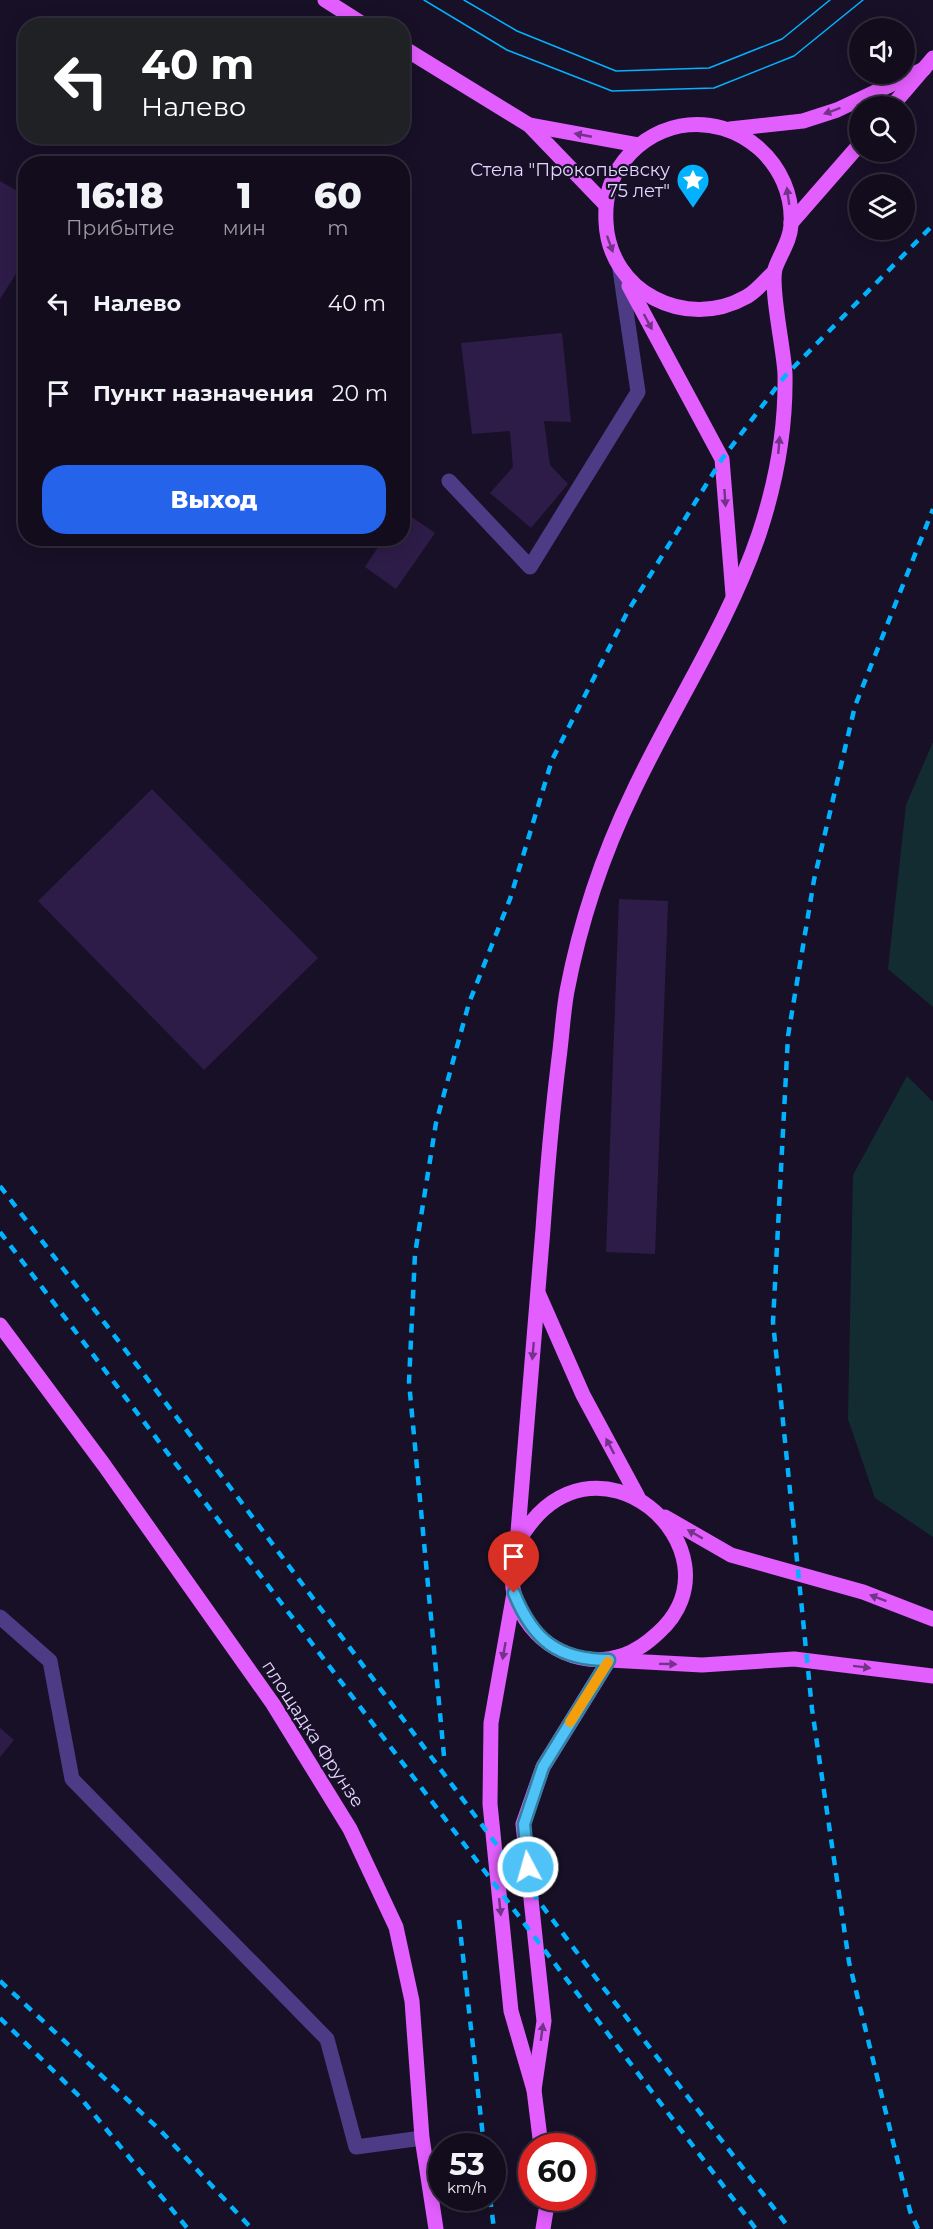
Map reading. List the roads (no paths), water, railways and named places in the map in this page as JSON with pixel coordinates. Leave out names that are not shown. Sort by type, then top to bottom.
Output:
[{"type":"main road","points":[[325,0],[353,18]]},
{"type":"main road","points":[[410,52],[529,125],[605,204]]},
{"type":"main road","points":[[900,96],[928,63]]},
{"type":"main road","points":[[733,601],[722,459],[620,270],[606,238],[605,204],[616,171],[638,145],[666,129],[698,123],[730,129],[803,121],[846,106],[928,63]]},
{"type":"main road","points":[[529,125],[638,145]]},
{"type":"main road","points":[[620,270],[646,296],[679,309],[714,309],[748,296],[774,272],[786,249],[792,223],[786,183],[764,150],[730,129]]},
{"type":"main road","points":[[792,223],[849,157]]},
{"type":"main road","points":[[539,2133],[534,2090],[511,2011],[490,1804],[491,1723],[514,1593],[512,1574],[518,1544],[550,1137],[567,993],[590,898],[632,794],[733,601],[759,534],[777,473],[785,376],[774,272]]},
{"type":"main road","points":[[538,1292],[583,1395],[638,1497]]},
{"type":"main road","name":"площадка Фрунзе","points":[[0,1325],[104,1465],[273,1704],[350,1829],[396,1927],[412,2001],[422,2138],[436,2229]]},
{"type":"main road","points":[[518,1544],[530,1522],[552,1502],[580,1490],[609,1489],[638,1497],[661,1515],[731,1555],[863,1592],[933,1619]]},
{"type":"main road","points":[[534,2090],[544,2021],[524,1824],[543,1767],[609,1660],[638,1650],[662,1629],[670,1621],[682,1594],[684,1565],[676,1536],[661,1515]]},
{"type":"main road","points":[[514,1593],[526,1621],[546,1643],[572,1655],[591,1660],[702,1665],[794,1659],[933,1676]]},
{"type":"main road","points":[[543,2229],[546,2211]]},
{"type":"lane","points":[[449,481],[530,567],[638,392],[620,270]]},
{"type":"lane","points":[[0,1617],[50,1661],[72,1779],[327,2039],[356,2147],[422,2138]]},
{"type":"tram line","points":[[424,0],[507,50],[612,91],[714,88],[794,56],[863,0]]},
{"type":"tram line","points":[[464,0],[517,31],[616,71],[709,68],[782,39],[830,0]]},
{"type":"railway","points":[[444,1756],[409,1382],[415,1254],[436,1123],[469,1003],[510,899],[552,760],[628,611],[722,459],[785,376],[933,225]]},
{"type":"railway","points":[[918,2229],[910,2211],[849,1962],[812,1709],[773,1322],[788,1036],[814,880],[855,706],[933,509]]},
{"type":"railway","points":[[0,1186],[230,1487],[596,1978],[790,2229]]},
{"type":"railway","points":[[0,1232],[756,2229]]},
{"type":"railway","points":[[459,1920],[483,2133]]},
{"type":"railway","points":[[0,1981],[160,2130],[252,2229]]},
{"type":"railway","points":[[0,2018],[79,2096],[188,2229]]},
{"type":"railway","points":[[492,2211],[494,2229]]},
{"type":"place","name":"Стела \"Прокопьевску 75 лет\"","points":[[693,209]]}]
